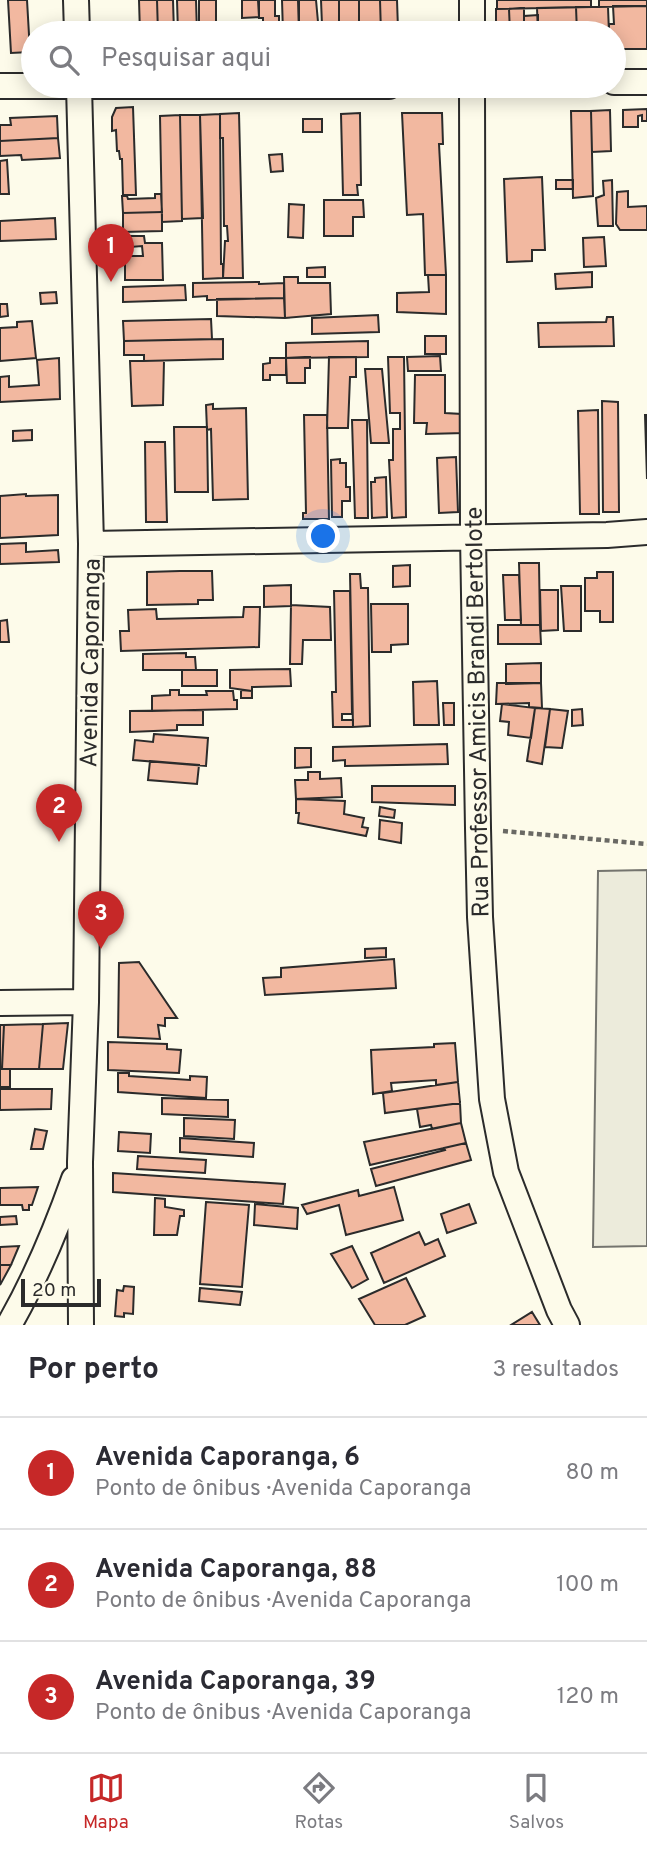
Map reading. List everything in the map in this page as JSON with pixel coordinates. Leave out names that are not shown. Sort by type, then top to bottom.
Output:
[{"type":"street","points":[[76,0],[77,21]]},
{"type":"street","points":[[472,0],[472,21]]},
{"type":"street","points":[[626,82],[647,82]]},
{"type":"street","points":[[0,86],[21,86]]},
{"type":"street","name":"Avenida Caporanga","points":[[79,98],[91,544],[86,1002],[80,1162],[81,1325]]},
{"type":"street","name":"Rua Professor Amicis Brandi Bertolote","points":[[472,98],[473,536],[478,828],[480,917],[492,1099],[506,1172],[567,1325]]},
{"type":"street","points":[[91,544],[607,535],[647,532]]},
{"type":"street","points":[[0,1003],[86,1002]]},
{"type":"street","points":[[9,1325],[29,1291],[54,1237],[80,1162]]},
{"type":"path","points":[[478,828],[647,844]]},
{"type":"shaded area","points":[[647,870],[647,1246],[593,1247],[598,871]]},
{"type":"building","points":[[8,0],[27,0],[28,21],[21,21],[21,52],[11,53]]},
{"type":"building","points":[[139,0],[157,0],[158,21],[140,21]]},
{"type":"building","points":[[157,0],[173,0],[174,21],[158,21]]},
{"type":"building","points":[[177,0],[196,0],[197,21],[178,21]]},
{"type":"building","points":[[199,0],[216,0],[216,21],[199,21]]},
{"type":"building","points":[[242,0],[258,0],[259,17],[242,18]]},
{"type":"building","points":[[259,0],[275,0],[275,16],[279,16],[279,21],[263,21],[263,18],[259,18]]},
{"type":"building","points":[[282,0],[299,0],[299,21],[283,21]]},
{"type":"building","points":[[298,0],[316,0],[318,21],[299,21]]},
{"type":"building","points":[[321,0],[339,0],[339,21],[322,21]]},
{"type":"building","points":[[339,0],[359,0],[359,21],[339,21]]},
{"type":"building","points":[[359,0],[380,0],[381,21],[359,21]]},
{"type":"building","points":[[380,0],[397,0],[398,21],[381,21]]},
{"type":"building","points":[[497,0],[591,0],[591,7],[497,9]]},
{"type":"building","points":[[599,0],[647,0],[647,6],[599,7]]},
{"type":"building","points":[[613,6],[647,6],[647,49],[626,49],[626,21],[614,21]]},
{"type":"building","points":[[576,7],[577,21],[538,21],[537,8]]},
{"type":"building","points":[[576,7],[608,7],[609,21],[577,21]]},
{"type":"building","points":[[524,8],[524,21],[510,21],[509,9]]},
{"type":"building","points":[[496,9],[509,9],[510,21],[496,21]]},
{"type":"building","points":[[538,15],[538,21],[524,21],[524,16]]},
{"type":"building","points":[[133,107],[136,195],[123,195],[122,159],[117,151],[116,130],[112,131],[112,117],[116,108]]},
{"type":"building","points":[[647,109],[647,121],[642,121],[642,115],[638,116],[638,127],[623,127],[623,110]]},
{"type":"building","points":[[610,110],[611,151],[592,152],[591,111]]},
{"type":"building","points":[[571,111],[591,111],[593,196],[573,198]]},
{"type":"building","points":[[239,113],[243,278],[223,278],[225,241],[228,241],[227,226],[224,226],[223,138],[220,138],[220,114]]},
{"type":"building","points":[[360,113],[361,185],[357,185],[358,195],[343,195],[341,114]]},
{"type":"building","points":[[402,113],[442,113],[443,144],[439,144],[446,275],[425,275],[423,214],[407,215]]},
{"type":"building","points":[[220,114],[223,278],[203,279],[200,115]]},
{"type":"building","points":[[180,115],[182,221],[162,222],[160,116]]},
{"type":"building","points":[[180,115],[200,115],[203,218],[182,219]]},
{"type":"building","points":[[57,116],[58,138],[0,141],[0,125],[11,125],[10,118]]},
{"type":"building","points":[[303,119],[322,119],[322,132],[303,132]]},
{"type":"building","points":[[58,138],[60,158],[22,160],[21,155],[0,156],[0,141]]},
{"type":"building","points":[[282,154],[283,171],[271,172],[269,155]]},
{"type":"building","points":[[7,160],[9,194],[0,194],[0,161]]},
{"type":"building","points":[[542,177],[545,250],[532,250],[532,261],[507,262],[504,179]]},
{"type":"building","points":[[556,180],[573,180],[573,189],[556,189]]},
{"type":"building","points":[[612,180],[613,226],[598,226],[596,198],[604,195],[603,181]]},
{"type":"building","points":[[628,191],[628,207],[647,206],[647,230],[620,230],[616,224],[617,192]]},
{"type":"building","points":[[155,194],[161,194],[162,212],[123,213],[122,196],[127,196],[128,199],[155,198]]},
{"type":"building","points":[[324,200],[363,200],[364,217],[353,217],[353,236],[324,236]]},
{"type":"building","points":[[289,204],[304,205],[303,238],[288,237]]},
{"type":"building","points":[[162,212],[162,231],[123,232],[123,213]]},
{"type":"building","points":[[55,218],[56,239],[0,241],[0,221]]},
{"type":"building","points":[[117,236],[144,236],[145,243],[162,243],[163,280],[125,280],[125,256],[143,256],[142,246],[118,248]]},
{"type":"building","points":[[604,237],[606,266],[584,267],[583,238]]},
{"type":"building","points":[[325,267],[325,277],[307,277],[307,268]]},
{"type":"building","points":[[592,272],[592,287],[556,289],[555,274]]},
{"type":"building","points":[[428,275],[446,275],[446,314],[397,312],[397,293],[429,292]]},
{"type":"building","points":[[284,277],[298,277],[298,283],[330,283],[331,314],[285,318]]},
{"type":"building","points":[[193,283],[284,283],[284,298],[207,300],[207,296],[193,297]]},
{"type":"building","points":[[185,285],[186,300],[123,302],[123,287]]},
{"type":"building","points":[[56,292],[57,303],[41,304],[40,293]]},
{"type":"building","points":[[284,298],[285,318],[217,316],[217,299]]},
{"type":"building","points":[[0,304],[7,304],[8,316],[0,317]]},
{"type":"building","points":[[378,315],[379,332],[312,334],[312,318]]},
{"type":"building","points":[[607,317],[613,317],[614,346],[539,347],[538,323],[606,322]]},
{"type":"building","points":[[211,319],[212,339],[124,341],[123,321]]},
{"type":"building","points":[[32,321],[36,358],[0,361],[0,328],[17,327],[17,322]]},
{"type":"building","points":[[425,336],[446,336],[446,354],[425,354]]},
{"type":"building","points":[[223,339],[223,359],[144,361],[144,355],[124,355],[124,341]]},
{"type":"building","points":[[368,341],[368,357],[286,358],[286,343]]},
{"type":"building","points":[[440,356],[441,371],[408,371],[407,357]]},
{"type":"building","points":[[310,357],[310,368],[305,368],[305,383],[287,383],[286,358]]},
{"type":"building","points":[[329,357],[356,357],[356,377],[350,377],[348,428],[327,428]]},
{"type":"building","points":[[388,357],[404,357],[406,517],[392,518],[389,460],[393,460],[393,429],[400,429],[400,413],[390,413]]},
{"type":"building","points":[[59,358],[60,399],[0,402],[0,377],[9,376],[9,387],[39,385],[37,360]]},
{"type":"building","points":[[270,358],[286,358],[286,375],[270,375],[270,380],[263,380],[263,364],[270,363]]},
{"type":"building","points":[[130,361],[164,361],[163,405],[132,406]]},
{"type":"building","points":[[365,369],[382,369],[389,443],[371,443]]},
{"type":"building","points":[[415,375],[445,375],[445,413],[462,414],[464,433],[426,434],[427,423],[414,423]]},
{"type":"building","points":[[602,401],[618,402],[619,512],[603,512]]},
{"type":"building","points":[[213,404],[213,409],[246,408],[248,499],[213,500],[211,429],[207,430],[206,405]]},
{"type":"building","points":[[598,410],[599,514],[580,514],[578,411]]},
{"type":"building","points":[[304,415],[327,415],[329,519],[303,519],[303,513],[306,513]]},
{"type":"building","points":[[645,415],[647,415],[647,479]]},
{"type":"building","points":[[352,420],[367,420],[368,518],[355,518]]},
{"type":"building","points":[[174,427],[207,427],[208,492],[175,492]]},
{"type":"building","points":[[32,430],[32,440],[13,441],[13,431]]},
{"type":"building","points":[[145,442],[165,442],[167,522],[146,522]]},
{"type":"building","points":[[456,457],[458,512],[439,513],[437,458]]},
{"type":"building","points":[[340,459],[340,463],[346,463],[346,487],[350,487],[350,501],[342,501],[342,517],[332,517],[331,460]]},
{"type":"building","points":[[386,477],[387,517],[372,518],[371,482],[375,482],[375,478]]},
{"type":"building","points":[[58,495],[58,535],[0,538],[0,496]]},
{"type":"building","points":[[26,543],[26,552],[58,550],[59,562],[0,564],[0,544]]},
{"type":"building","points":[[519,563],[539,563],[540,625],[521,625]]},
{"type":"building","points":[[410,565],[410,586],[393,587],[393,566]]},
{"type":"building","points":[[212,571],[213,600],[198,600],[198,604],[147,605],[147,572]]},
{"type":"building","points":[[597,572],[613,572],[613,622],[600,622],[600,611],[585,611],[585,578],[597,578]]},
{"type":"building","points":[[350,574],[360,574],[361,588],[368,588],[370,726],[353,727]]},
{"type":"building","points":[[503,575],[519,575],[521,620],[505,620]]},
{"type":"building","points":[[291,585],[291,606],[264,607],[264,586]]},
{"type":"building","points":[[561,586],[581,586],[581,631],[564,631]]},
{"type":"building","points":[[540,590],[558,590],[558,630],[541,631]]},
{"type":"building","points":[[334,591],[350,591],[352,714],[342,714],[342,720],[353,720],[353,727],[333,727],[332,692],[336,692]]},
{"type":"building","points":[[371,604],[408,604],[408,644],[391,645],[391,652],[372,652]]},
{"type":"building","points":[[291,605],[330,607],[331,640],[303,640],[302,664],[290,664]]},
{"type":"building","points":[[244,607],[260,607],[259,647],[121,651],[120,631],[129,631],[128,610],[156,609],[157,619],[243,617]]},
{"type":"building","points":[[7,620],[9,642],[0,642],[0,621]]},
{"type":"building","points":[[498,625],[540,625],[541,644],[498,644]]},
{"type":"building","points":[[186,653],[186,657],[195,657],[196,670],[143,670],[143,654]]},
{"type":"building","points":[[541,663],[541,683],[506,684],[506,664]]},
{"type":"building","points":[[290,669],[291,686],[252,687],[252,691],[230,688],[230,670]]},
{"type":"building","points":[[182,670],[217,670],[217,686],[182,686]]},
{"type":"building","points":[[437,681],[439,725],[414,725],[413,682]]},
{"type":"building","points":[[497,683],[541,683],[542,708],[529,707],[529,703],[496,704]]},
{"type":"building","points":[[170,690],[179,690],[179,695],[233,691],[237,709],[152,711],[152,696],[170,695]]},
{"type":"building","points":[[241,690],[252,691],[252,698],[241,698]]},
{"type":"building","points":[[443,703],[454,703],[454,725],[444,725]]},
{"type":"building","points":[[502,704],[535,708],[531,738],[508,735],[509,722],[500,721]]},
{"type":"building","points":[[535,708],[550,709],[542,764],[527,761]]},
{"type":"building","points":[[550,709],[568,711],[562,748],[545,747]]},
{"type":"building","points":[[582,709],[583,725],[572,726],[572,710]]},
{"type":"building","points":[[203,710],[203,725],[177,725],[177,730],[130,732],[130,711]]},
{"type":"building","points":[[154,734],[208,738],[206,766],[133,760],[135,740],[153,742]]},
{"type":"building","points":[[447,744],[448,764],[345,766],[345,760],[333,761],[333,747]]},
{"type":"building","points":[[295,748],[311,748],[311,767],[295,768]]},
{"type":"building","points":[[150,761],[199,765],[197,784],[148,780]]},
{"type":"building","points":[[308,772],[320,772],[320,779],[341,778],[342,797],[296,799],[295,780],[308,780]]},
{"type":"building","points":[[372,786],[455,786],[455,805],[372,802]]},
{"type":"building","points":[[296,799],[345,801],[344,814],[364,818],[362,827],[368,828],[366,836],[298,823]]},
{"type":"building","points":[[380,807],[395,810],[394,818],[379,816]]},
{"type":"building","points":[[380,820],[402,823],[401,843],[379,839]]},
{"type":"building","points":[[386,948],[386,957],[365,958],[365,949]]},
{"type":"building","points":[[394,959],[396,988],[265,995],[263,978],[281,977],[281,968]]},
{"type":"building","points":[[139,962],[177,1018],[165,1018],[165,1026],[158,1025],[160,1039],[118,1037],[119,963]]},
{"type":"building","points":[[68,1023],[63,1069],[39,1069],[43,1024]]},
{"type":"building","points":[[43,1024],[39,1069],[2,1069],[4,1025]]},
{"type":"building","points":[[0,1025],[4,1025],[2,1067],[0,1067]]},
{"type":"building","points":[[108,1042],[167,1044],[167,1049],[181,1050],[179,1073],[108,1070]]},
{"type":"building","points":[[455,1043],[458,1082],[436,1085],[436,1080],[391,1083],[392,1091],[373,1094],[371,1050],[434,1047],[434,1044]]},
{"type":"building","points":[[0,1069],[10,1069],[10,1087],[0,1087]]},
{"type":"building","points":[[118,1073],[190,1080],[190,1076],[207,1077],[206,1098],[118,1092]]},
{"type":"building","points":[[458,1082],[460,1103],[385,1113],[383,1093]]},
{"type":"building","points":[[0,1089],[52,1089],[51,1109],[0,1110]]},
{"type":"building","points":[[162,1098],[228,1100],[228,1117],[162,1114]]},
{"type":"building","points":[[460,1103],[461,1123],[432,1129],[431,1125],[420,1127],[417,1109]]},
{"type":"building","points":[[184,1118],[235,1120],[234,1139],[184,1136]]},
{"type":"building","points":[[461,1123],[466,1143],[370,1165],[364,1142]]},
{"type":"building","points":[[35,1129],[47,1131],[43,1149],[31,1149]]},
{"type":"building","points":[[119,1132],[151,1134],[150,1153],[118,1151]]},
{"type":"building","points":[[180,1138],[254,1143],[253,1157],[180,1152]]},
{"type":"building","points":[[466,1143],[471,1160],[376,1186],[371,1169]]},
{"type":"building","points":[[138,1156],[206,1160],[205,1173],[137,1169]]},
{"type":"building","points":[[113,1173],[285,1184],[283,1204],[113,1192]]},
{"type":"building","points":[[38,1187],[29,1210],[23,1210],[22,1205],[0,1205],[0,1188]]},
{"type":"building","points":[[394,1187],[403,1220],[346,1235],[339,1205],[307,1214],[302,1205],[358,1190],[359,1196]]},
{"type":"building","points":[[155,1198],[165,1199],[165,1207],[184,1210],[184,1216],[180,1216],[177,1235],[154,1235]]},
{"type":"building","points":[[206,1202],[249,1205],[242,1287],[200,1284]]},
{"type":"building","points":[[255,1204],[298,1208],[297,1229],[254,1225]]},
{"type":"building","points":[[469,1204],[476,1223],[447,1233],[441,1214]]},
{"type":"building","points":[[16,1216],[17,1224],[0,1225],[0,1217]]},
{"type":"building","points":[[419,1232],[425,1245],[438,1239],[445,1256],[384,1283],[371,1253]]},
{"type":"building","points":[[19,1246],[11,1265],[0,1265],[0,1247]]},
{"type":"building","points":[[352,1246],[368,1279],[352,1288],[331,1254]]},
{"type":"building","points":[[0,1265],[11,1265],[0,1285]]},
{"type":"building","points":[[406,1278],[425,1316],[405,1325],[375,1325],[359,1299]]},
{"type":"building","points":[[124,1286],[134,1287],[133,1314],[115,1316],[117,1290],[123,1291]]},
{"type":"building","points":[[200,1288],[242,1292],[240,1305],[199,1301]]},
{"type":"building","points":[[532,1312],[540,1325],[511,1325]]},
{"type":"place","name":"Avenida Caporanga, 6","points":[[111,282]]},
{"type":"place","name":"Avenida Caporanga, 88","points":[[59,842]]},
{"type":"place","name":"Avenida Caporanga, 39","points":[[101,949]]}]
